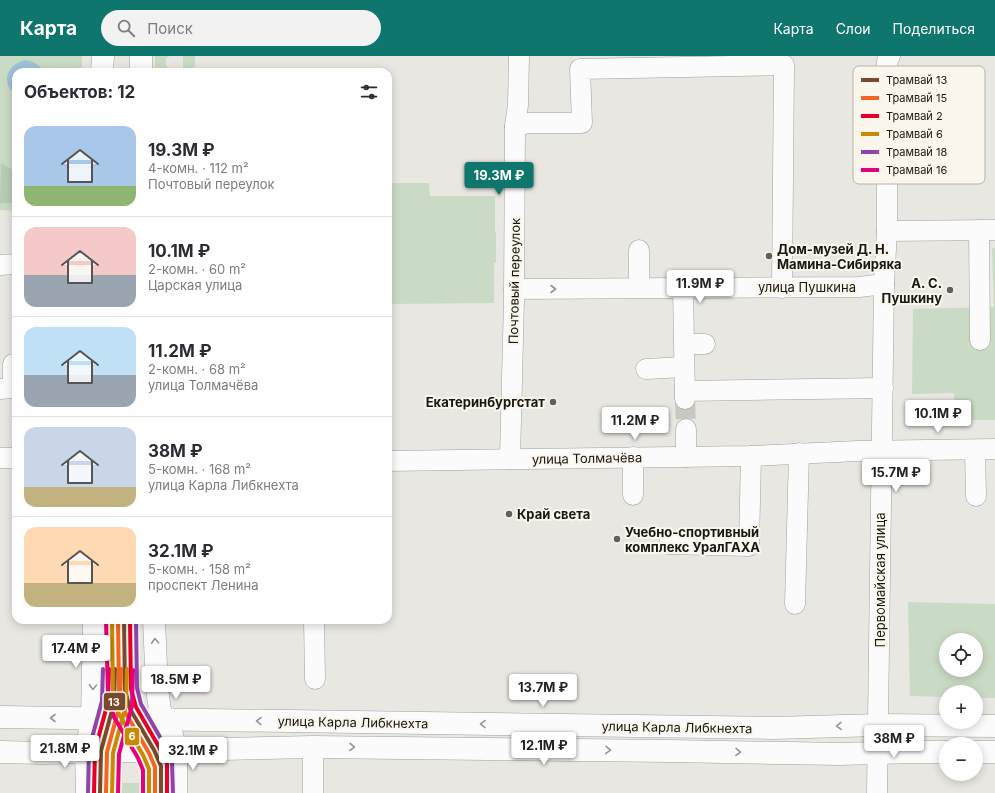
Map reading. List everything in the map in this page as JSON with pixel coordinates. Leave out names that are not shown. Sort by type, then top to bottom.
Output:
[{"type":"main road","points":[[102,56],[102,68]]},
{"type":"main road","points":[[141,56],[142,68]]},
{"type":"main road","points":[[87,793],[86,752],[92,719],[94,624]]},
{"type":"main road","points":[[154,624],[157,689],[160,710],[166,720],[176,750],[176,793]]},
{"type":"main road","points":[[0,717],[92,719]]},
{"type":"main road","name":"улица Карла Либкнехта","points":[[92,719],[766,728],[878,725],[995,726]]},
{"type":"main road","name":"улица Карла Либкнехта","points":[[86,752],[313,747],[840,754],[939,752]]},
{"type":"main road","points":[[0,752],[86,752]]},
{"type":"main road","points":[[983,752],[995,752]]},
{"type":"street","name":"Почтовый переулок","points":[[510,459],[514,289],[515,126],[518,105],[519,56]]},
{"type":"street","name":"Первомайская улица","points":[[887,66],[887,61],[890,56]]},
{"type":"street","points":[[515,126],[529,123],[582,123],[580,69],[784,65],[782,288]]},
{"type":"street","name":"Первомайская улица","points":[[877,793],[881,451],[887,184]]},
{"type":"street","points":[[887,231],[987,230],[980,340]]},
{"type":"street","points":[[639,250],[639,288]]},
{"type":"street","points":[[0,265],[12,264]]},
{"type":"street","name":"улица Пушкина","points":[[514,289],[859,288],[884,284]]},
{"type":"street","points":[[683,288],[685,395],[883,388]]},
{"type":"street","points":[[685,344],[705,344]]},
{"type":"street","points":[[646,368],[684,368]]},
{"type":"street","points":[[0,389],[12,388]]},
{"type":"street","points":[[686,429],[686,457]]},
{"type":"street","name":"улица Толмачёва","points":[[392,461],[751,456],[799,453],[995,449]]},
{"type":"street","points":[[975,450],[976,496]]},
{"type":"street","points":[[795,604],[799,453]]},
{"type":"street","points":[[670,544],[749,546],[751,456]]},
{"type":"street","points":[[633,457],[633,495]]},
{"type":"street","points":[[0,458],[12,458]]},
{"type":"street","points":[[314,624],[315,679]]},
{"type":"street","points":[[313,747],[313,793]]},
{"type":"green space","points":[[0,56],[82,56],[82,68],[12,68],[12,211],[0,210]]},
{"type":"green space","points":[[155,56],[170,56],[166,58],[166,66],[168,68],[155,68]]},
{"type":"green space","points":[[183,56],[195,56],[195,68],[183,68]]},
{"type":"green space","points":[[1,163],[12,170],[12,203],[0,203]]},
{"type":"green space","points":[[392,183],[429,183],[430,196],[495,196],[496,263],[494,263],[494,303],[392,304]]},
{"type":"green space","points":[[992,248],[995,248],[995,420],[954,420],[954,393],[912,394],[913,309],[994,307]]},
{"type":"green space","points":[[908,602],[995,604],[995,698],[983,698],[983,685],[939,685],[939,697],[910,696]]},
{"type":"green space","points":[[106,783],[157,783],[157,793],[107,793]]},
{"type":"water","points":[[25,60],[31,61],[36,63],[41,68],[12,68],[12,91],[8,85],[8,74],[10,70],[14,65]]},
{"type":"tunnel","points":[[685,399],[686,429]]},
{"type":"tram line","name":"16","points":[[106,624],[108,695],[114,717],[138,758],[143,770],[143,793]]},
{"type":"tram line","name":"6","points":[[112,624],[113,693],[119,714],[143,755],[149,769],[149,793]]},
{"type":"tram line","name":"15","points":[[118,624],[119,692],[125,712],[149,753],[155,767],[155,793]]},
{"type":"tram line","name":"13","points":[[124,624],[125,690],[130,709],[154,750],[161,766],[161,793]]},
{"type":"tram line","name":"2","points":[[130,624],[131,689],[136,707],[167,764],[167,793]]},
{"type":"tram line","name":"18","points":[[136,624],[137,688],[141,704],[164,744],[172,762],[173,793]]},
{"type":"tram line","name":"18","points":[[88,793],[89,749],[102,701],[103,669]]},
{"type":"tram line","name":"2","points":[[94,793],[95,750],[108,702],[109,669]]},
{"type":"tram line","name":"13","points":[[100,793],[101,751],[114,703],[115,669]]},
{"type":"tram line","name":"15","points":[[106,793],[107,752],[120,704],[121,669]]},
{"type":"tram line","name":"6","points":[[112,793],[113,753],[126,705],[127,669]]},
{"type":"tram line","name":"16","points":[[118,793],[119,754],[132,706],[133,670]]},
{"type":"place","name":"Дом-музей Д. Н. Мамина-Сибиряка","points":[[769,256]]},
{"type":"place","name":"А. С. Пушкину","points":[[950,290]]},
{"type":"place","name":"Екатеринбургстат","points":[[553,402]]},
{"type":"place","name":"Край света","points":[[509,514]]},
{"type":"place","name":"Учебно-спортивный комплекс УралГАХА","points":[[617,539]]}]
